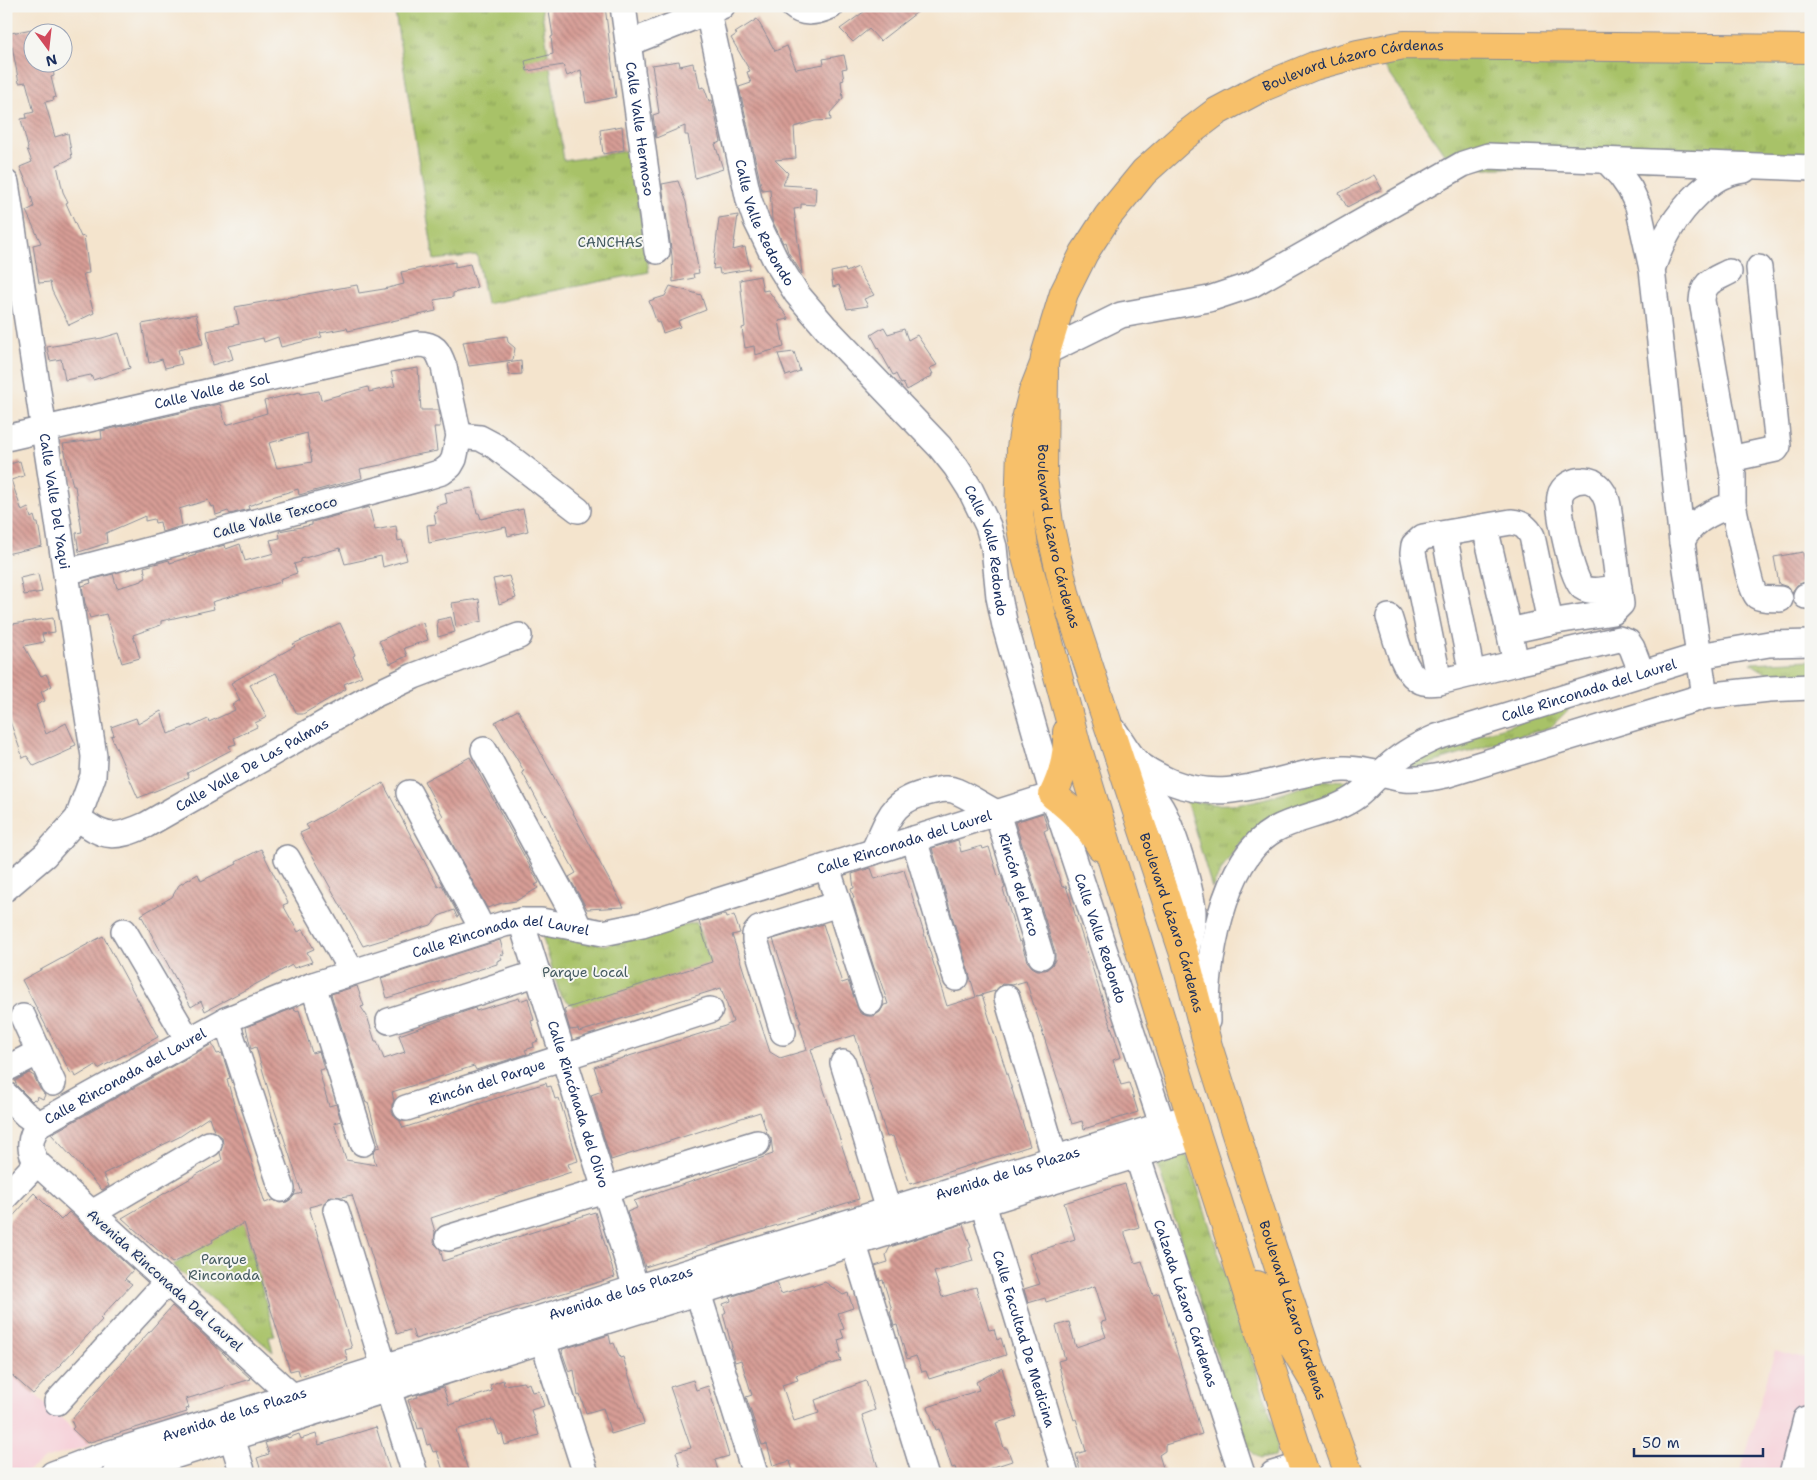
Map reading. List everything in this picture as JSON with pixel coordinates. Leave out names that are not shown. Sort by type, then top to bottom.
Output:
[{"type":"main road","name":"Boulevard Lázaro Cárdenas","points":[[1304,1469],[1076,744],[1025,553],[1019,514],[1021,448],[1033,392],[1064,293],[1084,253],[1108,216],[1144,172],[1183,137],[1216,112],[1261,88],[1314,66],[1358,54],[1404,45],[1811,48]]},
{"type":"main road","name":"Boulevard Lázaro Cárdenas","points":[[1045,358],[1043,477],[1049,524],[1066,597],[1185,957],[1208,1046],[1319,1390],[1349,1474]]},
{"type":"main road","points":[[1063,698],[1067,734],[1067,758],[1053,795],[1072,809],[1094,834],[1117,874]]},
{"type":"main road","points":[[1232,1243],[1319,1390]]},
{"type":"street","name":"Calle Valle Hermoso","points":[[623,6],[657,251]]},
{"type":"street","points":[[793,6],[803,12],[815,12],[831,6]]},
{"type":"street","points":[[629,43],[715,9]]},
{"type":"street","name":"Calle Valle Redondo","points":[[715,9],[750,200],[756,220],[775,259],[797,294],[826,328],[940,447],[956,467],[988,526],[994,547],[999,597],[1005,626],[1053,795],[1166,1135]]},
{"type":"street","points":[[1045,358],[1121,315],[1209,299],[1251,285],[1463,164],[1488,156],[1811,168]]},
{"type":"street","points":[[1606,160],[1621,176],[1638,206],[1652,269],[1682,542],[1705,696]]},
{"type":"street","points":[[1652,269],[1660,247],[1675,220],[1687,205],[1708,185],[1724,175],[1762,166]]},
{"type":"street","name":"Calle Valle Del Yaqui","points":[[6,183],[94,756],[93,776],[78,818]]},
{"type":"street","points":[[1730,459],[1776,449],[1778,446],[1759,268]]},
{"type":"street","points":[[1730,272],[1706,284],[1702,292],[1702,301],[1733,475],[1733,505],[1755,594],[1760,598],[1780,599]]},
{"type":"street","name":"Calle Valle de Sol","points":[[6,438],[417,344],[426,344],[435,348],[440,356],[459,436]]},
{"type":"street","points":[[459,436],[480,438],[495,446],[578,510]]},
{"type":"street","name":"Calle Valle Texcoco","points":[[66,572],[426,478],[442,472],[450,466],[454,459],[459,436]]},
{"type":"street","points":[[1682,542],[1691,526],[1733,505]]},
{"type":"street","points":[[1439,682],[1413,553],[1414,546],[1423,538],[1511,522],[1528,528],[1532,536],[1550,622]]},
{"type":"street","points":[[1485,527],[1516,663]]},
{"type":"street","points":[[1444,534],[1472,674]]},
{"type":"street","points":[[1509,632],[1550,622],[1613,612],[1621,604],[1619,587]]},
{"type":"street","points":[[1389,617],[1409,670],[1416,679],[1427,683],[1439,682],[1619,639],[1628,642],[1632,648],[1642,674]]},
{"type":"street","name":"Calle Valle De Las Palmas","points":[[78,818],[95,831],[114,836],[129,833],[374,696],[414,676],[519,636]]},
{"type":"street","name":"Calle Rinconada del Laurel","points":[[1208,1046],[1206,998],[1210,962],[1224,901],[1236,874],[1253,849],[1272,831],[1294,821],[1338,807],[1359,795],[1397,758],[1413,747],[1437,737],[1698,656],[1769,644],[1811,643]]},
{"type":"street","points":[[1104,716],[1137,762],[1159,777],[1188,788],[1217,792],[1244,789],[1325,770],[1346,769],[1403,779],[1421,780],[1445,775],[1705,696],[1768,689],[1811,687]]},
{"type":"street","points":[[484,750],[579,928]]},
{"type":"street","points":[[873,852],[891,815],[904,800],[913,795],[946,788],[955,790],[997,813]]},
{"type":"street","points":[[409,793],[482,930]]},
{"type":"street","name":"Calle Rinconada del Laurel","points":[[37,1163],[31,1154],[30,1144],[33,1134],[40,1124],[188,1040],[226,1020],[284,995],[482,930],[521,921],[541,921],[603,933],[642,925],[1053,795]]},
{"type":"street","name":"Rincón del Arco","points":[[997,813],[1041,956]]},
{"type":"street","points":[[6,888],[45,855],[78,818]]},
{"type":"street","points":[[914,839],[956,978]]},
{"type":"street","points":[[286,858],[352,972]]},
{"type":"street","points":[[826,867],[870,1002]]},
{"type":"street","points":[[783,1032],[755,940],[755,934],[759,929],[838,904]]},
{"type":"street","name":"Calle Rincónada del Olivo","points":[[521,921],[636,1288]]},
{"type":"street","points":[[124,931],[188,1040]]},
{"type":"street","points":[[389,1021],[538,973]]},
{"type":"street","points":[[313,985],[363,1143]]},
{"type":"street","points":[[1008,998],[1055,1158]]},
{"type":"street","name":"Rincón del Parque","points":[[406,1108],[710,1010]]},
{"type":"street","points":[[23,1017],[53,1084]]},
{"type":"street","points":[[226,1020],[282,1190]]},
{"type":"street","points":[[6,1069],[39,1052]]},
{"type":"street","points":[[843,1063],[888,1210]]},
{"type":"street","points":[[6,1096],[25,1114],[40,1124]]},
{"type":"street","name":"Avenida de las Plazas","points":[[53,1474],[98,1457],[292,1396],[386,1378],[543,1341],[983,1204],[1134,1145],[1195,1126]]},
{"type":"street","points":[[448,1238],[757,1143]]},
{"type":"street","points":[[92,1213],[209,1144]]},
{"type":"street","name":"Avenida de las Plazas","points":[[116,1474],[232,1438],[386,1378],[636,1288],[1055,1158],[1134,1145]]},
{"type":"street","name":"Calzada Lázaro Cárdenas","points":[[1134,1145],[1242,1474]]},
{"type":"street","points":[[6,1196],[37,1163]]},
{"type":"street","name":"Avenida Rinconada Del Laurel","points":[[37,1163],[292,1396]]},
{"type":"street","name":"Calle Facultad De Medicina","points":[[983,1204],[1065,1474]]},
{"type":"street","points":[[336,1210],[415,1474]]},
{"type":"street","points":[[854,1245],[925,1474]]},
{"type":"street","points":[[57,1402],[167,1282]]},
{"type":"street","points":[[698,1293],[755,1474]]},
{"type":"street","points":[[543,1341],[586,1474]]},
{"type":"street","points":[[1792,1474],[1806,1419]]},
{"type":"street","points":[[232,1438],[243,1474]]},
{"type":"street","points":[[1273,1474],[1304,1469]]},
{"type":"shaded area","points":[[1775,1350],[1811,1360],[1811,1474],[1740,1474]]},
{"type":"shaded area","points":[[6,1368],[91,1445],[45,1459],[23,1474],[6,1474]]},
{"type":"green space","name":"CANCHAS","points":[[394,6],[541,6],[564,161],[631,150],[649,272],[486,304],[477,255],[434,260]]},
{"type":"green space","points":[[1811,50],[1811,168],[1454,168],[1376,54]]},
{"type":"green space","points":[[1811,660],[1811,677],[1780,676],[1765,672],[1751,663]]},
{"type":"green space","points":[[1572,706],[1551,727],[1412,769],[1408,757]]},
{"type":"green space","points":[[1321,780],[1350,781],[1332,795],[1276,815],[1250,833],[1230,857],[1212,888],[1186,800],[1222,804],[1255,801]]},
{"type":"green space","name":"Parque Local","points":[[696,922],[711,964],[575,1007],[560,995],[542,935],[557,931],[604,945]]},
{"type":"green space","points":[[1180,1148],[1188,1158],[1279,1442],[1275,1456],[1260,1459],[1244,1445],[1155,1156]]},
{"type":"green space","name":"Parque Rinconada","points":[[244,1221],[275,1336],[269,1337],[273,1352],[173,1265],[182,1260],[179,1252]]},
{"type":"building","points":[[548,6],[605,6],[616,97],[586,103],[581,70],[567,76],[563,65],[527,71],[525,61],[553,54],[551,37],[553,36]]},
{"type":"building","points":[[872,6],[925,6],[880,41],[869,29],[853,42],[840,29]]},
{"type":"building","points":[[757,19],[775,51],[787,46],[796,69],[824,64],[823,59],[844,55],[847,68],[842,69],[844,80],[841,81],[843,98],[830,113],[831,120],[815,121],[794,127],[796,158],[775,160],[788,173],[783,185],[816,187],[815,205],[801,204],[801,208],[794,209],[802,274],[788,252],[785,242],[783,243],[772,220],[770,189],[762,190],[739,87],[751,83],[747,72],[750,71],[731,38],[737,34],[735,33]]},
{"type":"building","points":[[22,31],[22,72],[53,72],[54,76],[51,77],[56,97],[53,98],[54,100],[45,102],[55,137],[68,133],[72,158],[57,165],[63,192],[68,202],[66,203],[81,237],[84,236],[89,273],[83,274],[94,313],[69,325],[52,291],[50,282],[39,283],[33,245],[41,243],[26,211],[34,207],[29,188],[20,167],[32,162],[27,149],[21,119],[27,118],[26,114],[34,112],[26,82],[19,83],[12,46],[6,47],[6,34]]},
{"type":"building","points":[[679,61],[680,66],[693,63],[700,88],[704,87],[709,101],[712,100],[721,142],[715,144],[723,169],[695,178],[688,135],[685,135],[685,126],[656,138],[653,115],[659,113],[652,65]]},
{"type":"building","points":[[622,126],[624,150],[603,154],[600,130]]},
{"type":"building","points":[[1374,175],[1382,189],[1347,207],[1339,193]]},
{"type":"building","points":[[678,181],[686,202],[699,273],[693,274],[694,278],[673,282],[672,256],[662,184]]},
{"type":"building","points":[[738,215],[733,250],[745,247],[750,269],[720,274],[719,268],[713,269],[719,218]]},
{"type":"building","points":[[455,262],[455,267],[470,264],[477,287],[453,293],[453,297],[434,300],[436,311],[348,331],[347,328],[320,333],[322,337],[281,347],[278,337],[264,342],[263,338],[229,346],[233,359],[212,365],[207,331],[239,324],[235,307],[357,285],[359,293],[384,289],[404,284],[401,272]]},
{"type":"building","points":[[858,267],[874,295],[864,299],[868,306],[847,309],[839,285],[833,287],[831,272],[845,269],[846,272]]},
{"type":"building","points":[[760,276],[763,291],[768,290],[789,319],[779,321],[784,347],[755,355],[754,346],[745,348],[742,328],[745,327],[740,280]]},
{"type":"building","points":[[670,286],[701,295],[706,310],[678,321],[680,327],[663,333],[649,301],[665,296]]},
{"type":"building","points":[[196,314],[203,344],[178,350],[182,364],[165,368],[162,359],[149,363],[142,324]]},
{"type":"building","points":[[884,327],[888,334],[904,329],[908,340],[917,335],[937,365],[930,368],[932,376],[907,390],[903,383],[901,384],[896,374],[893,375],[871,335]]},
{"type":"building","points":[[119,333],[130,368],[93,380],[91,375],[65,380],[61,359],[50,361],[47,347],[102,338]]},
{"type":"building","points":[[507,336],[508,342],[515,348],[513,360],[469,366],[463,342]]},
{"type":"building","points":[[794,352],[800,371],[786,376],[778,354]]},
{"type":"building","points":[[521,361],[522,374],[509,375],[507,363]]},
{"type":"building","points":[[418,368],[421,410],[439,410],[440,427],[434,427],[437,451],[360,469],[362,478],[299,495],[298,489],[262,500],[248,506],[249,509],[230,514],[228,511],[216,515],[214,506],[211,507],[208,500],[179,509],[182,526],[162,532],[160,522],[155,523],[154,519],[145,521],[145,516],[106,533],[107,543],[79,552],[76,533],[82,532],[75,486],[73,486],[63,444],[102,439],[101,431],[220,404],[226,425],[267,413],[264,401],[300,392],[301,394],[319,391],[321,400],[368,387],[369,392],[395,386],[391,372]],"holes":[[[307,433],[312,462],[277,468],[269,443]]]},
{"type":"building","points":[[20,461],[24,476],[11,480],[22,511],[28,508],[31,518],[34,516],[36,523],[38,523],[42,546],[6,554],[6,465]]},
{"type":"building","points":[[472,488],[477,513],[479,513],[481,519],[523,509],[528,531],[508,536],[506,527],[429,543],[427,525],[436,524],[434,512],[438,511],[436,506],[447,503],[445,493]]},
{"type":"building","points":[[369,507],[375,530],[396,526],[398,541],[402,540],[407,560],[383,567],[381,556],[345,564],[340,548],[301,559],[301,562],[294,564],[297,573],[280,579],[281,582],[212,602],[214,609],[161,621],[161,625],[133,635],[140,658],[122,663],[106,614],[90,618],[82,586],[91,583],[90,580],[113,574],[117,588],[142,581],[146,578],[144,567],[169,560],[170,563],[196,555],[195,553],[225,545],[226,549],[240,544],[245,561],[274,553],[270,540],[280,538],[279,531],[312,525],[312,522]]},
{"type":"building","points":[[1803,552],[1808,581],[1797,585],[1792,592],[1788,587],[1779,584],[1774,557]]},
{"type":"building","points":[[38,574],[42,592],[24,595],[20,578]]},
{"type":"building","points":[[509,576],[516,598],[499,604],[493,579]]},
{"type":"building","points":[[479,599],[482,621],[456,627],[452,603]]},
{"type":"building","points":[[451,617],[455,632],[438,637],[437,620]]},
{"type":"building","points":[[53,618],[55,632],[42,634],[44,642],[24,646],[41,676],[46,674],[52,686],[41,692],[45,701],[36,705],[46,734],[66,723],[76,745],[71,747],[72,749],[34,766],[27,756],[23,758],[6,710],[6,625]]},
{"type":"building","points":[[340,623],[355,655],[353,656],[362,676],[344,684],[346,689],[303,714],[297,714],[276,673],[250,685],[267,717],[255,723],[257,727],[234,738],[236,744],[229,746],[231,750],[187,773],[189,777],[138,798],[111,736],[114,735],[111,727],[136,718],[138,724],[161,711],[168,734],[191,725],[191,727],[208,719],[209,722],[235,710],[232,705],[240,700],[231,683],[295,646],[293,644]]},
{"type":"building","points":[[423,623],[428,640],[404,648],[407,656],[390,664],[379,641],[409,627]]},
{"type":"building","points":[[518,710],[624,907],[587,909],[569,877],[576,873],[522,772],[524,771],[495,722]]},
{"type":"building","points":[[470,757],[539,883],[535,885],[538,888],[516,901],[487,908],[439,819],[443,816],[424,781]]},
{"type":"building","points":[[383,783],[438,887],[442,885],[459,916],[457,917],[454,910],[439,916],[431,925],[363,946],[300,833],[309,829],[306,825]]},
{"type":"building","points":[[1043,813],[1048,829],[1044,831],[1062,887],[1066,886],[1121,1057],[1113,1060],[1121,1085],[1129,1083],[1138,1112],[1084,1129],[1082,1121],[1072,1124],[1026,981],[1012,985],[1002,984],[995,991],[977,996],[982,995],[1030,1146],[910,1184],[893,1136],[887,1137],[855,1035],[811,1049],[859,1199],[645,1267],[627,1212],[637,1208],[634,1201],[773,1154],[771,1138],[767,1133],[760,1112],[611,1160],[591,1095],[602,1091],[594,1067],[733,1022],[721,988],[579,1032],[578,1029],[570,1030],[564,1009],[712,962],[699,922],[726,914],[727,918],[734,915],[740,933],[732,935],[770,1052],[780,1058],[807,1050],[799,1023],[801,1023],[773,939],[823,924],[842,983],[848,981],[860,1013],[874,1016],[880,1012],[884,1005],[888,1004],[877,971],[875,971],[852,899],[854,898],[851,889],[854,888],[852,874],[871,868],[875,879],[904,870],[947,1006],[976,997],[932,848],[958,840],[961,852],[982,846],[983,849],[989,847],[998,876],[1001,875],[1005,888],[1003,889],[1019,942],[1021,941],[1027,961],[1037,970],[1046,970],[1055,960],[1055,952],[1015,822]]},
{"type":"building","points":[[261,849],[288,903],[283,905],[298,932],[303,929],[314,949],[307,952],[312,962],[294,968],[292,965],[205,1011],[201,1001],[191,1007],[141,915],[172,897],[179,885],[198,874],[201,881],[237,864],[236,862]]},
{"type":"building","points":[[103,936],[158,1037],[98,1069],[96,1065],[76,1077],[74,1072],[71,1074],[22,980]]},
{"type":"building","points":[[500,940],[504,954],[500,955],[502,959],[497,961],[497,964],[387,998],[381,978]]},
{"type":"building","points":[[357,986],[364,1006],[361,1007],[367,1016],[375,1041],[377,1041],[384,1059],[405,1052],[399,1035],[475,1008],[476,1011],[519,998],[520,1001],[528,998],[534,1020],[531,1021],[538,1041],[533,1043],[534,1047],[525,1050],[527,1054],[476,1070],[474,1066],[392,1092],[394,1101],[392,1112],[403,1128],[546,1083],[547,1087],[551,1086],[555,1099],[559,1098],[578,1161],[568,1164],[571,1172],[431,1218],[435,1232],[434,1243],[440,1249],[443,1261],[595,1212],[615,1277],[415,1339],[412,1329],[397,1334],[352,1195],[342,1197],[331,1196],[324,1203],[309,1207],[352,1348],[345,1350],[348,1361],[300,1376],[298,1369],[290,1371],[244,1223],[212,1240],[213,1242],[172,1263],[122,1218],[222,1160],[220,1153],[223,1144],[222,1137],[214,1131],[209,1117],[179,1137],[103,1174],[109,1186],[102,1190],[51,1134],[212,1044],[217,1054],[222,1053],[230,1078],[227,1079],[238,1119],[265,1203],[273,1200],[280,1203],[287,1202],[295,1195],[302,1193],[256,1047],[251,1049],[246,1027],[294,1008],[295,1011],[299,1010],[312,1053],[319,1051],[324,1069],[319,1070],[329,1106],[336,1104],[341,1121],[334,1123],[346,1160],[376,1165],[373,1153],[376,1148],[380,1147],[368,1102],[366,1103],[357,1077],[331,994]]},
{"type":"building","points":[[29,1073],[34,1076],[45,1095],[43,1099],[37,1096],[36,1100],[32,1101],[17,1086],[15,1081]]},
{"type":"building","points":[[1125,1184],[1139,1227],[1125,1231],[1125,1234],[1135,1263],[1142,1261],[1153,1295],[1159,1293],[1202,1434],[1165,1445],[1165,1451],[1159,1455],[1165,1474],[1081,1474],[1076,1454],[1086,1451],[1064,1389],[1058,1361],[1065,1359],[1056,1326],[1069,1322],[1076,1347],[1106,1337],[1101,1322],[1106,1321],[1095,1286],[1046,1302],[1045,1298],[1028,1303],[1024,1289],[1040,1284],[1029,1254],[1075,1239],[1064,1203]]},
{"type":"building","points":[[34,1193],[61,1220],[69,1212],[133,1270],[125,1279],[132,1284],[100,1318],[102,1320],[33,1394],[6,1370],[6,1224]]},
{"type":"building","points":[[963,1224],[971,1247],[969,1248],[973,1261],[934,1272],[942,1297],[976,1287],[989,1330],[994,1329],[997,1340],[1001,1338],[1006,1355],[929,1379],[926,1371],[922,1372],[916,1356],[907,1359],[897,1325],[894,1326],[890,1311],[892,1310],[883,1280],[880,1281],[875,1266],[888,1262],[886,1255],[890,1247]]},
{"type":"building","points":[[777,1282],[781,1294],[825,1282],[843,1295],[848,1293],[853,1308],[838,1313],[844,1329],[841,1330],[844,1338],[838,1340],[841,1352],[838,1353],[841,1361],[796,1375],[798,1380],[782,1385],[794,1421],[819,1413],[815,1400],[866,1381],[875,1410],[862,1415],[880,1474],[794,1474],[790,1461],[773,1466],[767,1444],[762,1445],[746,1397],[752,1395],[741,1360],[735,1362],[723,1314],[726,1312],[723,1304],[731,1301],[730,1297]]},
{"type":"building","points":[[172,1306],[251,1379],[186,1399],[189,1408],[186,1409],[187,1412],[87,1443],[72,1429],[74,1427],[71,1420]]},
{"type":"building","points":[[609,1335],[611,1344],[614,1343],[620,1358],[623,1357],[644,1424],[611,1434],[603,1408],[586,1413],[580,1395],[578,1396],[574,1370],[569,1372],[562,1352],[563,1349]]},
{"type":"building","points":[[1002,1368],[1017,1417],[996,1423],[1004,1448],[1007,1448],[1012,1461],[972,1474],[957,1474],[955,1467],[952,1468],[939,1429],[936,1430],[928,1407],[979,1390],[976,1382]]},
{"type":"building","points":[[503,1380],[504,1385],[523,1382],[525,1385],[529,1383],[532,1392],[539,1391],[544,1406],[531,1410],[539,1435],[505,1445],[502,1434],[499,1435],[492,1419],[456,1430],[469,1474],[444,1474],[437,1451],[433,1452],[430,1444],[427,1445],[422,1428],[418,1429],[408,1400],[418,1397],[417,1395],[443,1387],[449,1405],[492,1391],[490,1385]]},
{"type":"building","points":[[693,1380],[696,1390],[708,1386],[729,1456],[715,1460],[719,1474],[682,1474],[676,1452],[691,1448],[670,1387]]},
{"type":"building","points":[[376,1427],[391,1474],[262,1474],[257,1458],[269,1454],[265,1443],[287,1436],[288,1438],[299,1434],[301,1439],[316,1434],[319,1445]]}]
